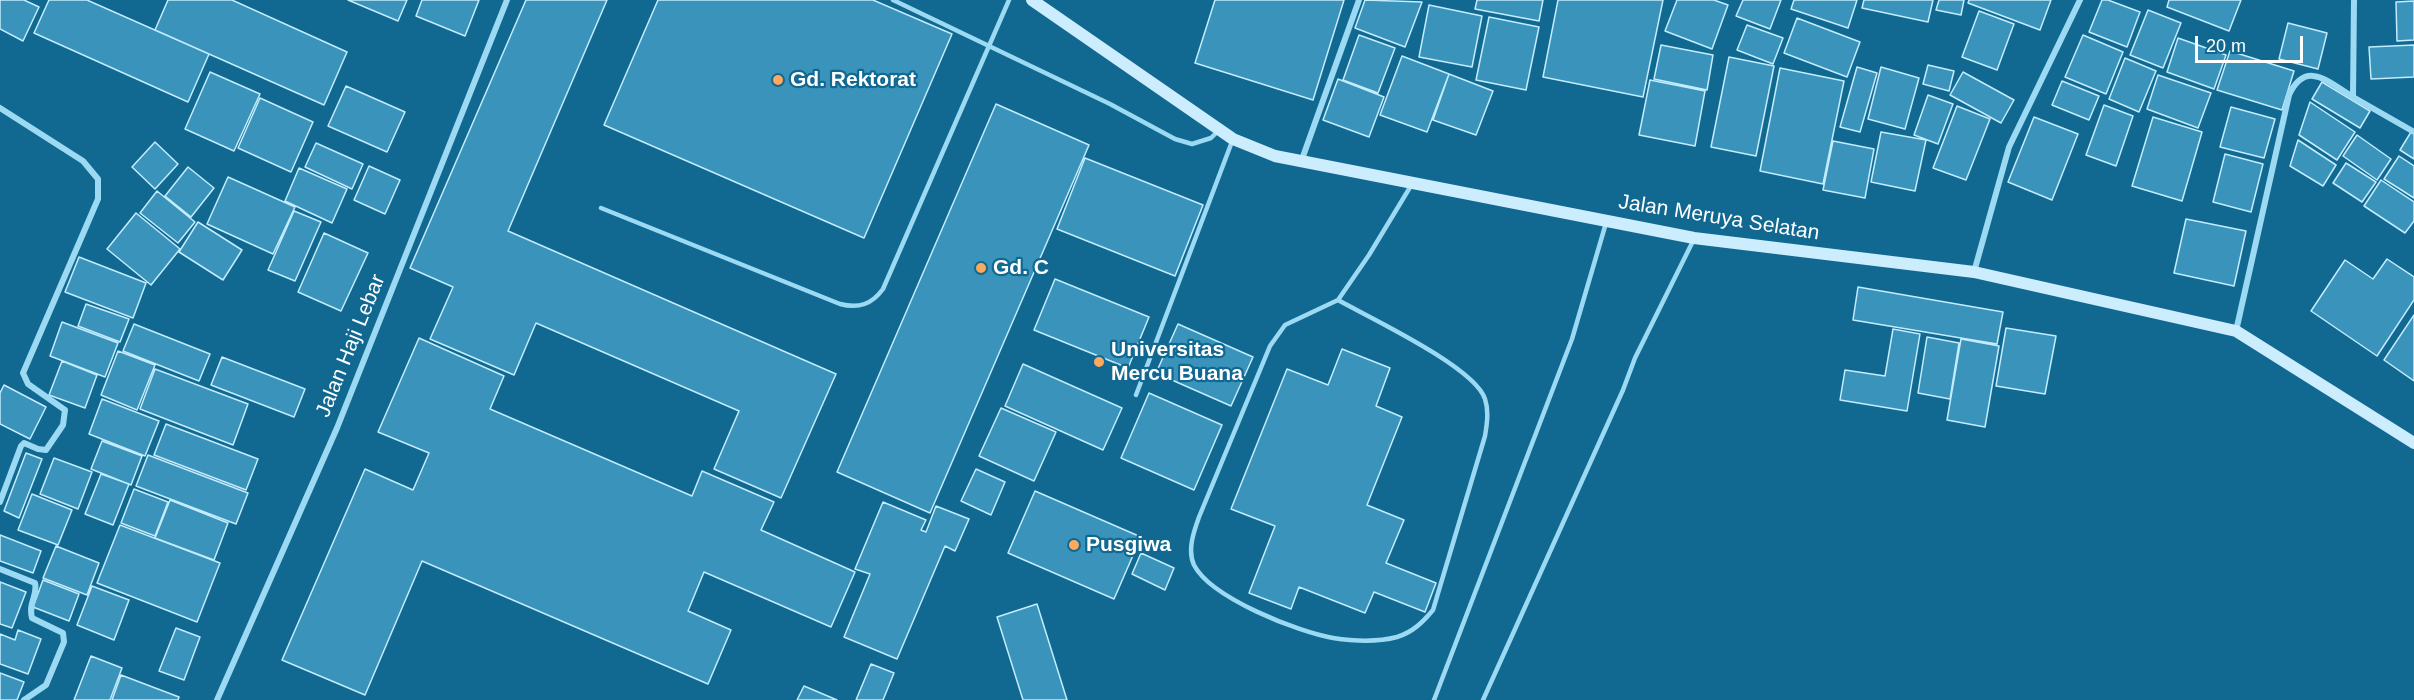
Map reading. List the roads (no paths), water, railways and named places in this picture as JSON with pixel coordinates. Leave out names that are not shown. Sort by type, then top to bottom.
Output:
[{"type":"main road","name":"Jalan Meruya Selatan","points":[[1032,0],[1233,139],[1275,156],[1695,238],[1974,272],[2236,331],[2414,442]]},
{"type":"street","name":"Jalan Haji Lebar","points":[[217,700],[337,428],[507,0]]},
{"type":"street","points":[[1300,162],[1359,0]]},
{"type":"street","points":[[1974,272],[2009,147],[2080,0]]},
{"type":"street","points":[[2353,97],[2354,0]]},
{"type":"street","points":[[2236,331],[2289,95],[2300,78],[2309,75],[2321,77],[2414,132]]},
{"type":"street","points":[[0,108],[83,161],[98,179],[98,199],[23,373],[28,384],[65,410],[63,425],[46,450],[38,450],[24,443],[21,446],[0,502]]},
{"type":"street","points":[[0,569],[34,583],[36,590],[29,606],[32,618],[63,633],[64,642],[46,685],[24,700]]},
{"type":"lane","points":[[893,0],[1110,104],[1175,139],[1192,144],[1211,138],[1219,130]]},
{"type":"lane","points":[[601,208],[840,304],[852,307],[869,303],[883,289],[1009,0]]},
{"type":"lane","points":[[1136,395],[1233,139]]},
{"type":"lane","points":[[1338,300],[1457,367],[1485,397],[1488,414],[1485,436],[1433,610],[1420,626],[1398,636],[1374,640],[1334,638],[1288,626],[1227,596],[1204,579],[1193,564],[1191,541],[1270,346],[1285,325],[1338,300],[1369,255],[1412,184]]},
{"type":"lane","points":[[1434,700],[1572,339],[1607,221]]},
{"type":"lane","points":[[1483,700],[1623,390],[1635,358],[1695,238]]},
{"type":"place","name":"Gd. Rektorat","points":[[778,80]]},
{"type":"place","name":"Gd. C","points":[[981,268]]},
{"type":"place","name":"Universitas Mercu Buana","points":[[1099,362]]},
{"type":"place","name":"Pusgiwa","points":[[1074,545]]}]
